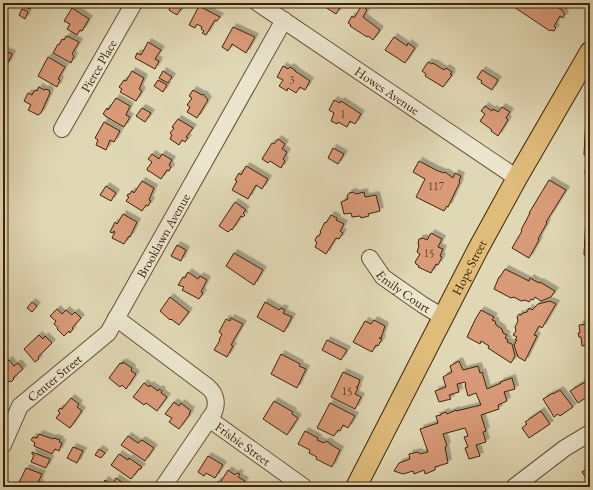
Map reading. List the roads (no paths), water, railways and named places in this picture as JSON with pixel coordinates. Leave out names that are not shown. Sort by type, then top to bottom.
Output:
[{"type":"main road","name":"Hope Street","points":[[356,487],[443,317],[517,178],[590,52]]},
{"type":"street","name":"Pierce Place","points":[[62,129],[134,3]]},
{"type":"street","name":"Howes Avenue","points":[[258,3],[517,178]]},
{"type":"street","name":"Brooklawn Avenue","points":[[116,318],[284,20]]},
{"type":"street","name":"Emily Court","points":[[370,258],[383,277],[443,317]]},
{"type":"street","points":[[116,318],[211,389],[216,404],[214,412],[209,419]]},
{"type":"street","name":"Center Street","points":[[3,445],[20,406],[108,333],[116,318]]},
{"type":"street","name":"Frisbie Street","points":[[163,487],[209,419],[304,487]]},
{"type":"street","points":[[514,487],[565,448],[590,433]]}]
